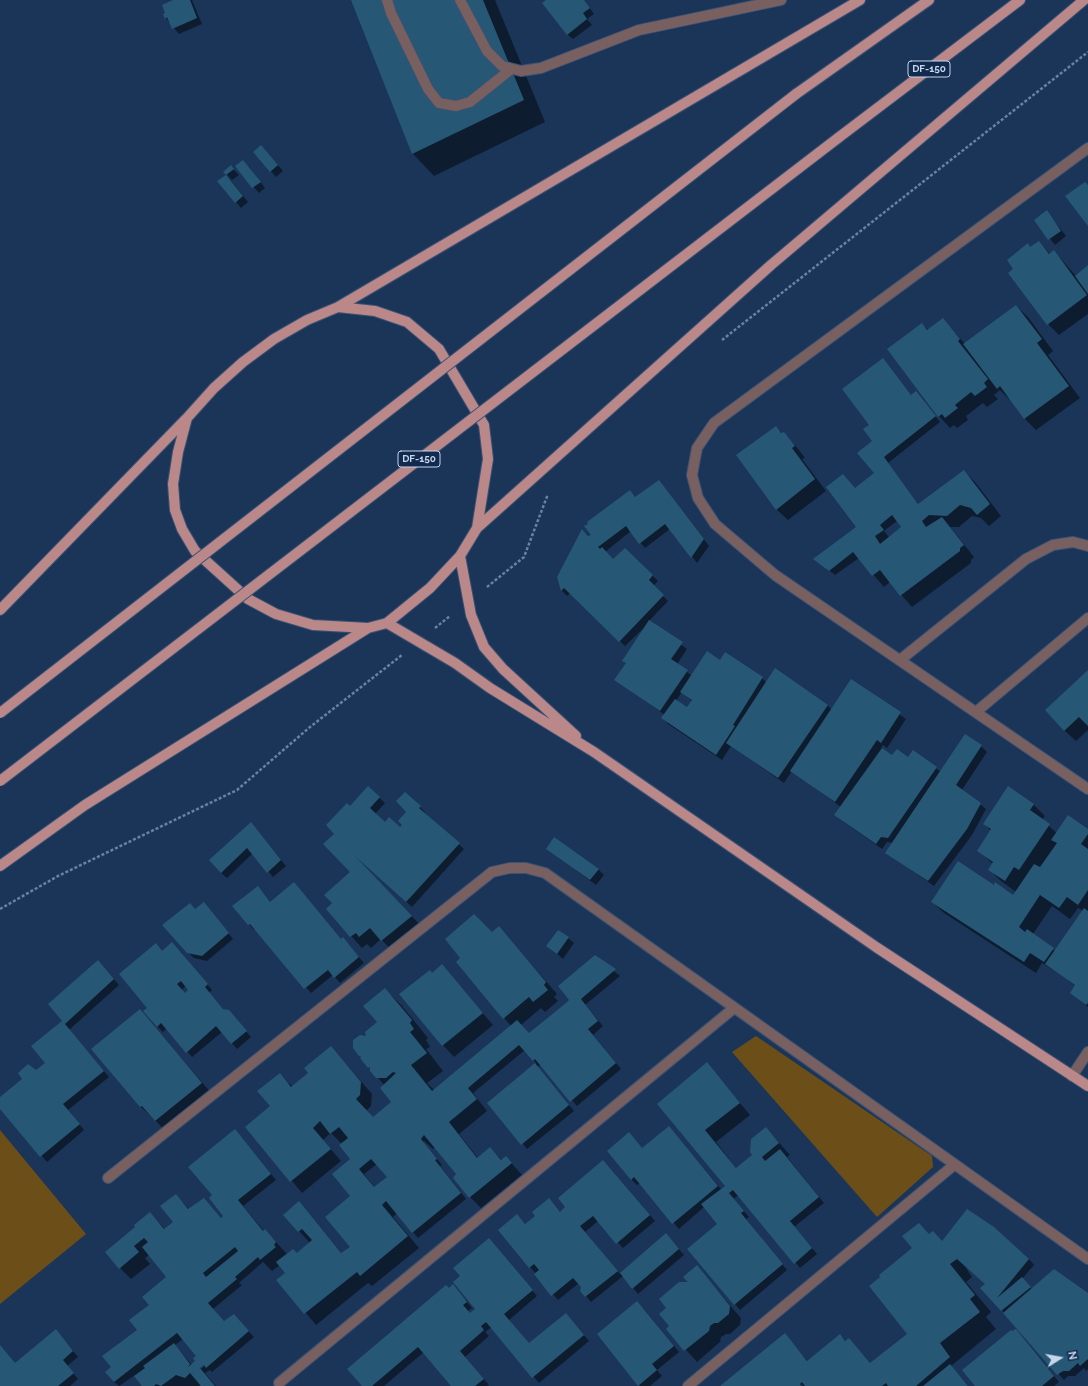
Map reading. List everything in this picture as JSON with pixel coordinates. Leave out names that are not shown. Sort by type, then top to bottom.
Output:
[{"type":"main road","points":[[0,610],[188,418],[214,388],[243,362],[274,339],[338,307],[860,0]]},
{"type":"main road","points":[[0,713],[796,94],[929,0]]},
{"type":"main road","name":"DF-150","points":[[0,781],[1020,0]]},
{"type":"main road","points":[[0,866],[85,805],[368,628],[387,623],[430,588],[460,556],[477,528],[771,265],[1084,0]]},
{"type":"main road","points":[[338,307],[375,311],[407,322],[439,348],[484,425],[488,459],[477,528]]},
{"type":"main road","points":[[188,418],[178,452],[173,484],[175,510],[182,529],[195,551],[248,599],[276,614],[314,625],[368,628]]},
{"type":"main road","points":[[460,556],[476,631],[484,647],[503,669],[594,752]]},
{"type":"main road","points":[[387,623],[594,752],[876,947],[1088,1086]]},
{"type":"street","points":[[387,0],[391,13],[428,89],[439,103],[456,106],[470,102],[510,70]]},
{"type":"street","points":[[460,0],[487,51],[502,66],[510,70],[521,71],[540,68],[639,30],[781,0]]},
{"type":"street","points":[[1088,148],[714,423],[697,448],[692,475],[698,498],[715,524],[775,575],[1088,790]]},
{"type":"street","points":[[900,660],[1026,559],[1053,545],[1073,542],[1088,546]]},
{"type":"street","points":[[976,712],[1088,618]]},
{"type":"street","points":[[108,1178],[492,872],[510,868],[526,868],[545,874],[1088,1259]]},
{"type":"street","points":[[279,1383],[734,1008]]},
{"type":"street","points":[[1072,1076],[1088,1052]]},
{"type":"street","points":[[688,1386],[954,1165]]},
{"type":"path","points":[[719,342],[1088,52]]},
{"type":"path","points":[[0,909],[58,876],[237,790],[310,727],[524,557],[551,488]]},
{"type":"shaded area","points":[[756,1036],[932,1156],[933,1167],[877,1217],[732,1052]]},
{"type":"shaded area","points":[[0,1130],[86,1234],[0,1304]]},
{"type":"building","points":[[173,0],[190,0],[197,18],[172,29],[167,17],[165,19],[163,14],[165,13],[162,5]]},
{"type":"building","points":[[351,0],[483,0],[524,100],[412,154]]},
{"type":"building","points":[[546,0],[584,0],[590,8],[583,13],[587,19],[567,35],[542,3]]},
{"type":"building","points":[[261,145],[278,165],[270,172],[253,152]]},
{"type":"building","points":[[243,160],[261,182],[252,188],[235,166]]},
{"type":"building","points":[[231,165],[234,169],[226,175],[223,172]]},
{"type":"building","points":[[226,175],[243,196],[235,203],[217,181]]},
{"type":"building","points":[[1085,182],[1088,185],[1088,226],[1065,196]]},
{"type":"building","points":[[1047,210],[1061,231],[1048,240],[1034,220]]},
{"type":"building","points":[[1039,241],[1049,254],[1054,250],[1087,295],[1047,325],[1008,273],[1013,269],[1007,260],[1028,243],[1030,247]]},
{"type":"building","points":[[1088,265],[1088,294],[1075,276]]},
{"type":"building","points":[[1016,305],[1042,339],[1037,343],[1069,386],[1024,419],[1000,386],[997,389],[963,344]]},
{"type":"building","points":[[943,318],[960,339],[958,341],[988,379],[984,383],[987,387],[975,396],[971,392],[955,405],[958,408],[945,418],[942,414],[938,417],[887,349],[922,323],[927,330]]},
{"type":"building","points":[[883,358],[911,395],[916,391],[936,416],[884,457],[918,504],[964,470],[990,504],[977,515],[971,508],[960,505],[947,516],[929,515],[922,521],[926,527],[942,517],[964,545],[960,548],[960,551],[900,596],[880,570],[872,576],[853,552],[829,571],[813,559],[856,527],[826,487],[843,474],[855,488],[874,473],[857,453],[872,441],[863,429],[869,425],[842,389]],"holes":[[[892,515],[901,527],[880,544],[875,536],[884,530],[880,525]]]},
{"type":"building","points":[[776,426],[781,433],[784,432],[795,446],[792,448],[815,479],[776,510],[736,455]]},
{"type":"building","points":[[659,480],[704,539],[691,558],[665,524],[639,544],[626,526],[598,547],[600,549],[602,547],[613,559],[625,548],[653,575],[649,580],[664,595],[619,642],[564,588],[561,591],[557,577],[582,529],[588,536],[591,535],[584,526],[588,524],[587,522],[630,490],[635,497]]},
{"type":"building","points":[[649,620],[683,642],[671,659],[688,670],[660,711],[614,680],[626,663],[622,661]]},
{"type":"building","points":[[707,651],[720,660],[725,652],[763,677],[733,725],[735,726],[716,755],[661,718],[675,699],[687,707],[692,700],[680,692]]},
{"type":"building","points":[[775,668],[828,705],[778,778],[726,743]]},
{"type":"building","points":[[1088,670],[1088,726],[1079,717],[1064,731],[1045,710]]},
{"type":"building","points":[[851,679],[901,712],[881,743],[877,740],[835,802],[790,771]]},
{"type":"building","points":[[965,734],[982,745],[956,785],[981,803],[967,829],[928,881],[885,853]]},
{"type":"building","points":[[882,748],[892,755],[897,749],[908,757],[913,750],[937,767],[888,838],[881,837],[876,844],[834,815]]},
{"type":"building","points":[[368,786],[380,797],[370,808],[385,822],[389,817],[400,827],[402,825],[398,821],[406,812],[396,801],[405,792],[421,806],[419,808],[460,843],[406,902],[356,857],[412,916],[381,941],[370,928],[359,937],[356,933],[350,937],[326,909],[332,903],[324,895],[350,872],[323,844],[334,834],[326,825],[347,803],[350,806]]},
{"type":"building","points":[[1008,786],[1034,804],[1030,810],[1050,824],[1019,870],[1014,867],[1005,881],[988,870],[993,862],[977,851],[991,829],[983,824]]},
{"type":"building","points":[[1068,815],[1088,829],[1088,834],[1081,844],[1088,849],[1088,890],[1078,905],[1067,897],[1059,908],[1040,895],[1019,927],[1025,932],[1027,929],[1054,948],[1044,962],[1030,953],[1024,962],[931,902],[958,861],[994,885],[995,882],[1013,895],[1034,864],[1040,867],[1057,843],[1051,840]]},
{"type":"building","points":[[251,822],[281,860],[267,873],[247,848],[221,873],[209,860]]},
{"type":"building","points":[[554,837],[599,869],[590,880],[546,849]]},
{"type":"building","points":[[294,882],[341,939],[343,937],[359,957],[334,978],[328,970],[304,989],[250,924],[248,925],[232,906],[258,886],[270,902]]},
{"type":"building","points":[[204,902],[229,933],[202,956],[187,953],[162,925],[190,903],[195,909]]},
{"type":"building","points":[[1084,908],[1088,911],[1088,1003],[1086,1005],[1070,993],[1075,985],[1045,964]]},
{"type":"building","points":[[474,914],[492,932],[499,926],[546,982],[544,985],[548,990],[533,1002],[529,997],[503,1019],[456,962],[460,958],[445,939]]},
{"type":"building","points":[[558,930],[569,937],[557,954],[546,946]]},
{"type":"building","points":[[172,942],[208,984],[205,987],[223,1009],[229,1010],[247,1031],[231,1044],[216,1026],[186,1053],[161,1023],[157,1027],[143,1011],[147,1008],[119,974],[156,943],[162,951]],"holes":[[[181,981],[188,990],[185,993],[177,984]]]},
{"type":"building","points":[[595,955],[616,969],[581,999],[598,1021],[588,1029],[616,1063],[570,1102],[535,1059],[533,1061],[519,1045],[468,1088],[477,1099],[449,1122],[477,1158],[490,1147],[501,1160],[506,1156],[512,1163],[469,1198],[453,1178],[456,1174],[424,1135],[421,1139],[437,1159],[435,1160],[461,1193],[412,1233],[386,1201],[382,1205],[408,1236],[360,1276],[357,1272],[304,1314],[276,1280],[285,1273],[276,1262],[293,1249],[297,1253],[312,1240],[302,1229],[298,1232],[283,1215],[299,1201],[341,1253],[350,1247],[325,1217],[350,1196],[332,1174],[350,1159],[339,1145],[348,1138],[339,1127],[330,1134],[320,1121],[313,1128],[331,1149],[290,1182],[245,1127],[270,1106],[257,1091],[280,1073],[291,1087],[308,1073],[304,1068],[331,1046],[361,1082],[360,1095],[356,1099],[373,1117],[391,1102],[380,1088],[396,1073],[393,1072],[386,1078],[376,1078],[370,1071],[370,1067],[368,1068],[360,1058],[361,1056],[359,1056],[353,1048],[353,1040],[360,1035],[366,1036],[365,1032],[377,1022],[363,1006],[385,988],[412,1020],[410,1023],[414,1029],[410,1032],[427,1053],[411,1065],[432,1091],[517,1020],[529,1033],[566,1003],[569,1000],[558,986]],"holes":[[[371,1159],[387,1177],[374,1187],[359,1169]]]},
{"type":"building","points":[[98,960],[114,979],[65,1024],[104,1071],[63,1104],[80,1124],[40,1157],[0,1109],[0,1097],[22,1079],[18,1073],[28,1064],[36,1070],[45,1063],[31,1046],[62,1021],[48,1004]]},
{"type":"building","points":[[442,964],[483,1013],[442,1046],[399,994],[430,970],[432,973]]},
{"type":"building","points":[[140,1009],[202,1083],[155,1121],[142,1106],[140,1107],[91,1049]]},
{"type":"building","points":[[707,1062],[740,1103],[705,1130],[736,1168],[752,1155],[750,1152],[751,1139],[766,1127],[779,1143],[762,1157],[765,1161],[780,1149],[819,1197],[790,1221],[812,1248],[794,1264],[733,1190],[729,1193],[744,1211],[741,1213],[783,1264],[734,1305],[687,1249],[717,1224],[701,1204],[725,1186],[657,1104]]},
{"type":"building","points":[[535,1063],[569,1105],[521,1145],[487,1103]]},
{"type":"building","points":[[669,1126],[718,1186],[672,1224],[634,1177],[631,1180],[607,1151],[629,1132],[642,1148]]},
{"type":"building","points":[[235,1129],[271,1174],[238,1200],[263,1231],[265,1229],[276,1242],[274,1245],[276,1247],[260,1260],[258,1257],[235,1277],[237,1279],[208,1303],[224,1321],[234,1314],[249,1331],[206,1368],[204,1365],[200,1368],[215,1386],[201,1386],[190,1373],[185,1378],[176,1375],[161,1386],[156,1384],[154,1386],[142,1386],[134,1376],[145,1368],[143,1366],[174,1343],[190,1364],[188,1367],[195,1361],[193,1358],[196,1356],[177,1333],[114,1382],[105,1372],[111,1367],[102,1356],[137,1330],[129,1320],[149,1305],[142,1297],[166,1277],[142,1247],[148,1242],[144,1238],[134,1246],[139,1252],[119,1269],[105,1252],[135,1227],[134,1225],[150,1212],[164,1229],[173,1222],[160,1206],[176,1194],[188,1209],[204,1198],[221,1218],[223,1216],[209,1198],[212,1195],[188,1167]],"holes":[[[235,1247],[238,1251],[206,1277],[203,1273]]]},
{"type":"building","points":[[603,1160],[650,1215],[616,1244],[593,1216],[580,1226],[618,1271],[585,1297],[580,1291],[581,1287],[573,1278],[551,1296],[534,1274],[539,1270],[534,1264],[529,1268],[498,1230],[517,1214],[525,1224],[535,1216],[532,1212],[549,1198],[560,1212],[565,1207],[558,1198]]},
{"type":"building","points":[[967,1209],[994,1227],[1029,1259],[997,1298],[1022,1277],[1031,1287],[1001,1311],[980,1288],[985,1284],[957,1259],[950,1264],[975,1295],[970,1299],[980,1312],[940,1343],[950,1357],[916,1386],[888,1386],[886,1383],[882,1386],[805,1386],[802,1382],[800,1384],[801,1386],[720,1386],[785,1333],[807,1361],[840,1334],[845,1341],[849,1338],[870,1363],[907,1334],[869,1286],[880,1277],[879,1275],[912,1248],[902,1236],[919,1223],[929,1234],[933,1231],[942,1241]]},
{"type":"building","points":[[666,1233],[679,1249],[632,1289],[620,1273]]},
{"type":"building","points":[[489,1238],[533,1290],[504,1314],[529,1343],[566,1313],[584,1335],[532,1378],[486,1322],[481,1326],[484,1330],[460,1351],[484,1379],[475,1386],[451,1386],[418,1347],[372,1386],[362,1386],[347,1369],[446,1285],[449,1288],[453,1284],[467,1302],[463,1305],[470,1313],[475,1309],[453,1282],[460,1276],[453,1268]]},
{"type":"building","points":[[697,1265],[730,1306],[729,1314],[718,1323],[714,1323],[710,1326],[709,1331],[684,1351],[666,1329],[669,1326],[659,1314],[666,1308],[659,1299],[679,1282],[688,1282],[683,1277]]},
{"type":"building","points":[[1054,1269],[1088,1293],[1088,1359],[1080,1366],[1078,1363],[1069,1371],[1063,1371],[1057,1375],[1003,1313]]},
{"type":"building","points":[[637,1301],[674,1346],[652,1364],[657,1370],[638,1386],[597,1334]]},
{"type":"building","points":[[56,1329],[73,1351],[63,1360],[74,1373],[58,1386],[0,1386],[0,1345],[15,1363]]},
{"type":"building","points":[[1016,1329],[1054,1376],[1042,1386],[975,1386],[962,1370],[1011,1330]]},
{"type":"building","points":[[950,1364],[968,1386],[923,1386]]}]
